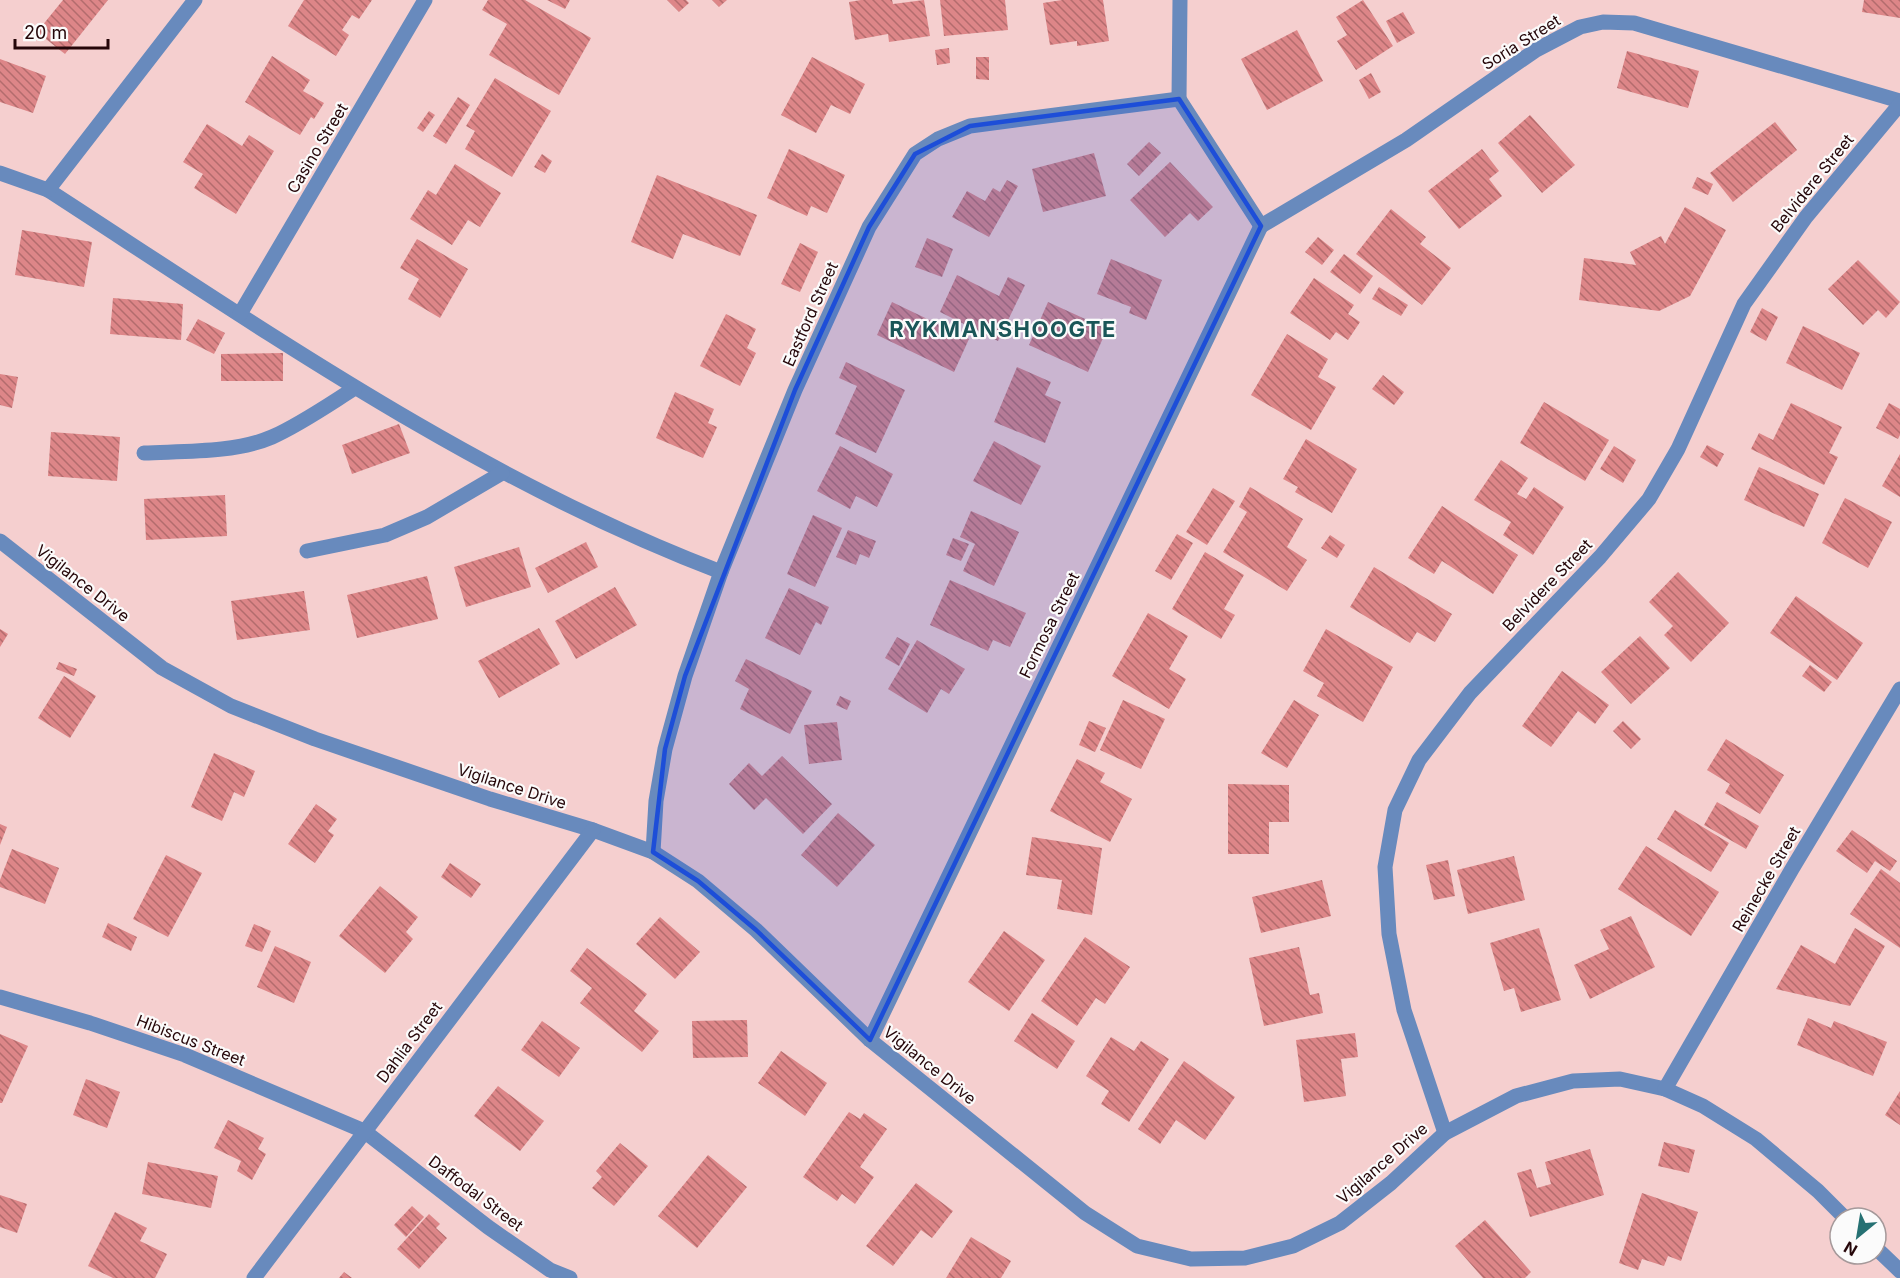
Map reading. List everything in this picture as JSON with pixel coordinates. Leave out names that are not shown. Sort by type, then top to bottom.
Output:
[{"type":"street","points":[[48,190],[195,0]]},
{"type":"street","name":"Casino Street","points":[[240,314],[426,0]]},
{"type":"street","points":[[1180,0],[1179,99],[1261,226]]},
{"type":"street","name":"Soria Street","points":[[1261,226],[1406,140],[1536,50],[1580,27],[1603,22],[1634,23],[1900,102]]},
{"type":"street","name":"Eastford Street","points":[[653,852],[656,801],[665,749],[685,676],[721,572],[795,390],[869,227],[915,154],[938,139],[970,126],[1179,99]]},
{"type":"street","name":"Belvidere Street","points":[[1445,1133],[1404,1010],[1389,934],[1385,867],[1395,810],[1419,760],[1470,693],[1600,557],[1649,499],[1678,449],[1744,304],[1806,217],[1900,102]]},
{"type":"street","points":[[0,173],[48,190],[355,388],[502,473],[664,551],[721,572]]},
{"type":"street","name":"Formosa Street","points":[[870,1040],[1261,226]]},
{"type":"street","points":[[144,453],[220,450],[270,438],[355,388]]},
{"type":"street","points":[[307,551],[385,535],[427,517],[502,473]]},
{"type":"street","name":"Vigilance Drive","points":[[0,541],[162,669],[231,706],[315,739],[490,799],[593,830],[653,852],[698,881],[756,930],[870,1040],[1085,1213],[1137,1246],[1191,1259],[1245,1258],[1293,1246],[1341,1223],[1391,1183],[1445,1133],[1516,1096],[1574,1081],[1620,1079],[1665,1089],[1703,1106],[1756,1139],[1833,1206]]},
{"type":"street","name":"Reinecke Street","points":[[1665,1089],[1792,869],[1900,689]]},
{"type":"street","name":"Dahlia Street","points":[[254,1278],[593,830]]},
{"type":"street","name":"Hibiscus Street","points":[[0,997],[90,1023],[184,1055],[364,1131]]},
{"type":"street","name":"Daffodal Street","points":[[364,1131],[488,1227],[550,1270],[570,1278]]},
{"type":"street","points":[[1888,1260],[1900,1271]]},
{"type":"highlighted area","points":[[1179,99],[1261,226],[870,1040],[756,930],[698,881],[653,852],[665,749],[685,676],[795,390],[869,227],[915,154],[970,126]]},
{"type":"building","points":[[63,0],[108,0],[65,54],[37,32]]},
{"type":"building","points":[[304,0],[372,0],[359,19],[352,15],[342,30],[349,35],[336,56],[288,26]]},
{"type":"building","points":[[488,0],[525,0],[591,38],[559,95],[489,55],[507,24],[482,10]]},
{"type":"building","points":[[547,0],[570,0],[565,9]]},
{"type":"building","points":[[667,0],[686,0],[689,3],[679,12]]},
{"type":"building","points":[[712,0],[727,0],[719,7]]},
{"type":"building","points":[[892,0],[893,4],[924,0],[930,36],[889,42],[888,34],[855,40],[849,2]]},
{"type":"building","points":[[940,0],[1005,0],[1008,30],[944,36]]},
{"type":"building","points":[[1062,0],[1103,0],[1109,41],[1077,46],[1077,41],[1050,45],[1043,3]]},
{"type":"building","points":[[1363,0],[1393,46],[1356,70],[1337,41],[1347,35],[1336,17]]},
{"type":"building","points":[[1864,0],[1900,0],[1900,18],[1862,12]]},
{"type":"building","points":[[1403,12],[1415,33],[1397,43],[1386,21]]},
{"type":"building","points":[[1297,30],[1323,81],[1267,110],[1241,59]]},
{"type":"building","points":[[949,48],[950,63],[937,65],[935,50]]},
{"type":"building","points":[[1627,51],[1699,71],[1688,108],[1617,88]]},
{"type":"building","points":[[272,56],[310,80],[303,91],[324,103],[314,119],[311,117],[300,135],[245,102]]},
{"type":"building","points":[[812,57],[865,84],[850,114],[831,105],[816,133],[781,115]]},
{"type":"building","points":[[976,57],[989,57],[989,80],[976,79]]},
{"type":"building","points":[[0,59],[46,76],[33,113],[0,102]]},
{"type":"building","points":[[1371,73],[1381,92],[1369,99],[1359,80]]},
{"type":"building","points":[[495,78],[551,111],[512,177],[465,149],[475,131],[466,126]]},
{"type":"building","points":[[458,97],[470,105],[446,144],[433,136]]},
{"type":"building","points":[[429,111],[435,115],[423,132],[417,128]]},
{"type":"building","points":[[1530,115],[1575,165],[1542,193],[1498,143]]},
{"type":"building","points":[[1775,122],[1797,150],[1733,202],[1710,173]]},
{"type":"building","points":[[207,124],[242,146],[249,135],[274,151],[236,214],[194,188],[203,174],[183,162]]},
{"type":"building","points":[[1149,142],[1161,153],[1139,176],[1127,164]]},
{"type":"building","points":[[789,149],[845,175],[827,213],[811,206],[807,216],[767,198]]},
{"type":"building","points":[[1482,149],[1499,171],[1489,179],[1502,196],[1459,229],[1428,191]]},
{"type":"building","points":[[1094,153],[1106,196],[1043,212],[1032,169]]},
{"type":"building","points":[[542,154],[552,161],[545,173],[534,167]]},
{"type":"building","points":[[1170,162],[1213,207],[1198,221],[1190,213],[1165,237],[1130,200]]},
{"type":"building","points":[[455,164],[501,193],[480,227],[468,220],[452,245],[410,219],[428,190],[436,195]]},
{"type":"building","points":[[657,175],[757,215],[740,256],[683,234],[673,259],[631,242]]},
{"type":"building","points":[[1697,177],[1713,184],[1708,195],[1692,188]]},
{"type":"building","points":[[1007,180],[1018,186],[989,237],[952,217],[967,191],[985,201],[993,188],[1000,192]]},
{"type":"building","points":[[1685,207],[1726,230],[1690,296],[1659,311],[1579,300],[1584,258],[1636,265],[1630,252],[1661,236],[1665,244]]},
{"type":"building","points":[[1391,209],[1426,237],[1420,244],[1451,268],[1422,305],[1356,254]]},
{"type":"building","points":[[22,230],[92,242],[84,287],[15,275]]},
{"type":"building","points":[[1318,237],[1334,250],[1322,265],[1305,252]]},
{"type":"building","points":[[927,238],[953,249],[942,277],[915,267]]},
{"type":"building","points":[[417,239],[468,269],[440,318],[408,299],[419,279],[400,268]]},
{"type":"building","points":[[800,243],[818,252],[800,292],[781,284]]},
{"type":"building","points":[[1344,254],[1373,276],[1360,294],[1330,272]]},
{"type":"building","points":[[1111,259],[1162,280],[1146,320],[1129,313],[1131,307],[1097,294]]},
{"type":"building","points":[[1858,260],[1900,302],[1886,318],[1878,310],[1863,325],[1828,289]]},
{"type":"building","points":[[957,275],[999,296],[1008,277],[1025,285],[998,341],[940,312]]},
{"type":"building","points":[[1314,278],[1354,305],[1348,314],[1360,322],[1348,340],[1336,332],[1330,340],[1290,313]]},
{"type":"building","points":[[1379,287],[1408,305],[1401,316],[1372,299]]},
{"type":"building","points":[[113,298],[183,304],[181,340],[110,334]]},
{"type":"building","points":[[892,302],[969,339],[954,372],[877,335]]},
{"type":"building","points":[[1048,302],[1107,329],[1088,372],[1029,345]]},
{"type":"building","points":[[1762,308],[1778,317],[1766,341],[1750,332]]},
{"type":"building","points":[[726,314],[756,329],[747,348],[756,353],[740,386],[700,366]]},
{"type":"building","points":[[198,319],[225,333],[214,354],[186,340]]},
{"type":"building","points":[[1803,326],[1860,353],[1842,390],[1786,363]]},
{"type":"building","points":[[1287,334],[1328,359],[1318,377],[1336,387],[1311,430],[1251,395]]},
{"type":"building","points":[[283,353],[283,381],[221,381],[221,354]]},
{"type":"building","points":[[846,362],[905,390],[876,453],[835,434],[857,386],[839,378]]},
{"type":"building","points":[[1017,367],[1051,382],[1045,395],[1061,402],[1045,443],[994,422]]},
{"type":"building","points":[[0,374],[18,377],[12,408],[0,405]]},
{"type":"building","points":[[1383,375],[1404,392],[1394,405],[1372,389]]},
{"type":"building","points":[[675,392],[714,409],[708,423],[717,427],[703,458],[656,438]]},
{"type":"building","points":[[1544,402],[1609,440],[1585,481],[1520,443]]},
{"type":"building","points":[[1791,403],[1842,427],[1829,453],[1838,457],[1824,485],[1751,449],[1759,433],[1773,440]]},
{"type":"building","points":[[1889,403],[1900,409],[1898,439],[1876,428]]},
{"type":"building","points":[[399,424],[410,453],[352,474],[342,445]]},
{"type":"building","points":[[51,432],[120,437],[117,481],[48,476]]},
{"type":"building","points":[[1306,439],[1357,469],[1332,513],[1295,492],[1298,487],[1283,479]]},
{"type":"building","points":[[994,441],[1041,466],[1021,505],[973,481]]},
{"type":"building","points":[[1707,445],[1724,454],[1717,467],[1700,457]]},
{"type":"building","points":[[840,446],[893,474],[877,507],[856,496],[850,509],[817,491]]},
{"type":"building","points":[[1614,446],[1636,460],[1623,483],[1600,469]]},
{"type":"building","points":[[1900,454],[1900,497],[1882,486]]},
{"type":"building","points":[[1501,460],[1528,478],[1517,494],[1526,499],[1534,487],[1564,507],[1533,555],[1503,535],[1511,522],[1474,500]]},
{"type":"building","points":[[1759,467],[1819,494],[1804,527],[1744,500]]},
{"type":"building","points":[[1250,487],[1303,519],[1287,547],[1307,560],[1287,591],[1223,552],[1247,512],[1239,507]]},
{"type":"building","points":[[1213,488],[1235,501],[1207,545],[1186,532]]},
{"type":"building","points":[[225,495],[227,536],[146,540],[144,499]]},
{"type":"building","points":[[1845,498],[1892,522],[1868,568],[1822,543]]},
{"type":"building","points":[[1442,506],[1518,555],[1493,594],[1442,561],[1434,574],[1408,558]]},
{"type":"building","points":[[971,511],[1019,532],[994,586],[963,571],[975,544],[960,537]]},
{"type":"building","points":[[813,515],[842,528],[815,587],[787,574]]},
{"type":"building","points":[[848,530],[876,541],[869,558],[860,554],[856,565],[836,557]]},
{"type":"building","points":[[1177,534],[1193,543],[1171,580],[1155,571]]},
{"type":"building","points":[[1330,535],[1345,545],[1337,558],[1321,548]]},
{"type":"building","points":[[953,538],[969,544],[961,561],[946,555]]},
{"type":"building","points":[[586,542],[598,567],[548,593],[535,568]]},
{"type":"building","points":[[519,547],[531,587],[466,607],[454,567]]},
{"type":"building","points":[[1205,552],[1244,575],[1224,609],[1235,615],[1221,639],[1172,609]]},
{"type":"building","points":[[1374,567],[1452,614],[1435,642],[1417,632],[1410,643],[1350,607]]},
{"type":"building","points":[[1678,572],[1729,623],[1691,662],[1664,635],[1673,626],[1649,602]]},
{"type":"building","points":[[427,576],[438,619],[357,638],[347,595]]},
{"type":"building","points":[[950,580],[1026,613],[1010,647],[993,640],[988,651],[930,625]]},
{"type":"building","points":[[615,587],[637,625],[576,659],[555,621]]},
{"type":"building","points":[[789,588],[829,607],[821,625],[816,622],[800,655],[765,638]]},
{"type":"building","points":[[304,591],[310,630],[237,640],[231,601]]},
{"type":"building","points":[[1796,596],[1863,643],[1837,680],[1770,633]]},
{"type":"building","points":[[1148,613],[1188,636],[1169,669],[1186,679],[1169,709],[1112,676]]},
{"type":"building","points":[[539,628],[560,664],[499,698],[478,661]]},
{"type":"building","points":[[0,629],[8,634],[0,647]]},
{"type":"building","points":[[1326,629],[1393,667],[1363,722],[1317,696],[1324,683],[1303,671]]},
{"type":"building","points":[[1640,636],[1670,668],[1631,704],[1601,672]]},
{"type":"building","points":[[897,637],[910,644],[899,666],[885,658]]},
{"type":"building","points":[[917,640],[965,669],[949,694],[941,689],[927,713],[888,689]]},
{"type":"building","points":[[746,659],[812,691],[790,734],[740,709],[749,689],[735,681]]},
{"type":"building","points":[[59,662],[77,669],[74,676],[56,669]]},
{"type":"building","points":[[1810,665],[1832,682],[1824,692],[1802,676]]},
{"type":"building","points":[[1562,671],[1609,705],[1595,724],[1578,711],[1551,747],[1522,726]]},
{"type":"building","points":[[64,676],[96,696],[70,738],[38,718]]},
{"type":"building","points":[[840,696],[851,701],[847,710],[836,705]]},
{"type":"building","points":[[1123,700],[1165,719],[1141,769],[1100,750]]},
{"type":"building","points":[[1294,700],[1319,715],[1287,768],[1261,753]]},
{"type":"building","points":[[1089,721],[1106,728],[1095,752],[1079,745]]},
{"type":"building","points":[[1623,721],[1641,739],[1631,749],[1613,731]]},
{"type":"building","points":[[837,722],[842,760],[809,764],[804,725]]},
{"type":"building","points":[[1726,739],[1784,775],[1760,814],[1725,793],[1730,784],[1707,770]]},
{"type":"building","points":[[214,753],[255,771],[244,797],[234,792],[222,821],[191,807]]},
{"type":"building","points":[[782,756],[832,804],[803,834],[766,798],[754,810],[729,784],[749,763],[762,776]]},
{"type":"building","points":[[1077,759],[1105,773],[1100,782],[1132,799],[1110,842],[1050,811]]},
{"type":"building","points":[[1228,784],[1289,785],[1289,822],[1269,822],[1269,854],[1228,854]]},
{"type":"building","points":[[1717,802],[1759,826],[1746,849],[1704,825]]},
{"type":"building","points":[[316,804],[337,819],[328,831],[334,835],[315,863],[288,844]]},
{"type":"building","points":[[1675,810],[1729,843],[1711,872],[1657,839]]},
{"type":"building","points":[[838,813],[875,845],[837,887],[801,855]]},
{"type":"building","points":[[0,824],[7,827],[0,845]]},
{"type":"building","points":[[1852,830],[1897,861],[1890,871],[1875,861],[1867,873],[1836,851]]},
{"type":"building","points":[[1032,837],[1102,848],[1092,915],[1057,909],[1062,880],[1026,875]]},
{"type":"building","points":[[1646,846],[1719,892],[1691,936],[1618,889]]},
{"type":"building","points":[[12,849],[59,868],[45,904],[0,887],[0,880]]},
{"type":"building","points":[[166,855],[202,873],[168,937],[133,919]]},
{"type":"building","points":[[1514,856],[1525,900],[1468,914],[1457,870]]},
{"type":"building","points":[[1448,860],[1455,896],[1434,900],[1426,865]]},
{"type":"building","points":[[450,863],[481,884],[471,898],[441,877]]},
{"type":"building","points":[[1881,869],[1900,883],[1900,948],[1850,914]]},
{"type":"building","points":[[1322,880],[1331,916],[1261,933],[1252,897]]},
{"type":"building","points":[[380,886],[418,917],[406,932],[413,939],[385,973],[339,936]]},
{"type":"building","points":[[1631,916],[1655,967],[1590,999],[1574,965],[1609,949],[1600,930]]},
{"type":"building","points":[[660,917],[700,952],[675,979],[636,944]]},
{"type":"building","points":[[108,923],[137,937],[131,951],[102,937]]},
{"type":"building","points":[[254,924],[271,931],[262,952],[245,946]]},
{"type":"building","points":[[1539,928],[1561,1000],[1521,1012],[1514,988],[1504,991],[1490,943]]},
{"type":"building","points":[[1855,928],[1885,946],[1850,1006],[1776,989],[1801,945],[1835,964]]},
{"type":"building","points":[[1004,931],[1045,960],[1009,1011],[968,982]]},
{"type":"building","points":[[1085,937],[1130,967],[1105,1004],[1096,998],[1077,1026],[1041,1001]]},
{"type":"building","points":[[275,946],[311,962],[294,1003],[257,987]]},
{"type":"building","points":[[1299,947],[1310,995],[1319,993],[1323,1013],[1264,1026],[1249,958]]},
{"type":"building","points":[[587,948],[647,994],[634,1011],[659,1031],[642,1052],[580,1003],[592,988],[570,971]]},
{"type":"building","points":[[1032,1013],[1075,1041],[1057,1069],[1014,1041]]},
{"type":"building","points":[[1808,1018],[1831,1028],[1834,1021],[1887,1042],[1873,1076],[1797,1045]]},
{"type":"building","points":[[747,1020],[748,1057],[693,1058],[692,1021]]},
{"type":"building","points":[[542,1021],[580,1048],[559,1077],[521,1050]]},
{"type":"building","points":[[1355,1033],[1358,1057],[1341,1059],[1346,1096],[1304,1102],[1296,1040]]},
{"type":"building","points":[[0,1034],[28,1046],[2,1103],[0,1103]]},
{"type":"building","points":[[1111,1037],[1134,1051],[1141,1041],[1169,1059],[1129,1122],[1101,1104],[1109,1091],[1086,1076]]},
{"type":"building","points":[[781,1051],[827,1083],[805,1116],[758,1083]]},
{"type":"building","points":[[1184,1061],[1235,1097],[1205,1140],[1176,1120],[1160,1144],[1138,1129]]},
{"type":"building","points":[[86,1079],[120,1092],[107,1128],[73,1115]]},
{"type":"building","points":[[498,1086],[544,1121],[520,1151],[474,1116]]},
{"type":"building","points":[[1900,1091],[1900,1125],[1885,1115]]},
{"type":"building","points":[[849,1112],[860,1119],[864,1113],[887,1129],[860,1167],[874,1177],[855,1204],[842,1194],[837,1201],[803,1177]]},
{"type":"building","points":[[228,1120],[264,1138],[258,1149],[266,1154],[252,1180],[237,1171],[241,1161],[214,1148]]},
{"type":"building","points":[[1664,1142],[1695,1150],[1689,1173],[1658,1166]]},
{"type":"building","points":[[620,1143],[648,1166],[614,1206],[592,1188],[602,1177],[596,1171]]},
{"type":"building","points":[[1590,1149],[1604,1195],[1530,1217],[1517,1173],[1531,1169],[1537,1188],[1551,1184],[1545,1162]]},
{"type":"building","points":[[708,1155],[747,1187],[697,1248],[658,1216]]},
{"type":"building","points":[[148,1162],[218,1176],[211,1208],[142,1194]]},
{"type":"building","points":[[916,1183],[953,1211],[932,1238],[921,1230],[893,1266],[866,1246]]},
{"type":"building","points":[[1642,1193],[1698,1212],[1681,1261],[1668,1256],[1664,1266],[1642,1259],[1638,1270],[1619,1263]]},
{"type":"building","points":[[0,1195],[27,1204],[17,1233],[0,1227]]},
{"type":"building","points":[[412,1206],[424,1217],[406,1237],[394,1225]]},
{"type":"building","points":[[115,1212],[147,1228],[140,1241],[167,1254],[155,1278],[113,1278],[88,1266]]},
{"type":"building","points":[[429,1214],[440,1224],[436,1228],[447,1238],[419,1269],[397,1249]]},
{"type":"building","points":[[1485,1220],[1531,1272],[1525,1278],[1483,1278],[1455,1246]]},
{"type":"building","points":[[971,1237],[1011,1261],[1001,1278],[946,1278]]},
{"type":"building","points":[[344,1272],[352,1278],[339,1278]]},
{"type":"district","name":"RYKMANSHOOGTE","points":[[1003,329]]}]
